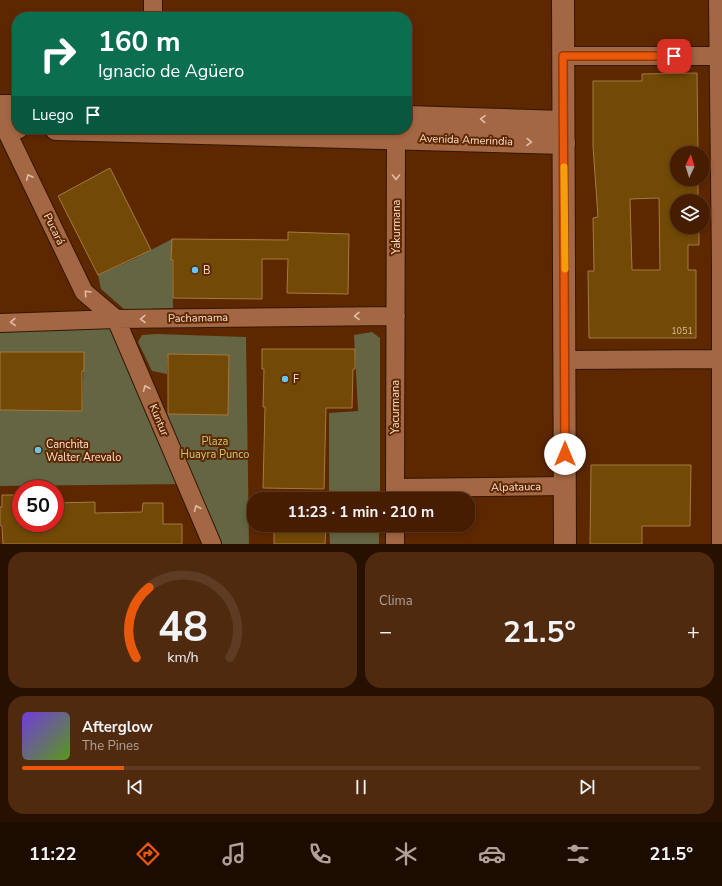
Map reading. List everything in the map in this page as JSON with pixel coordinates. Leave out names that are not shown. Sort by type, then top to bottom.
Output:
[{"type":"street","points":[[153,0],[153,12]]},
{"type":"street","points":[[563,0],[565,544]]},
{"type":"street","points":[[718,0],[720,56],[722,359],[721,544]]},
{"type":"street","points":[[563,56],[720,56]]},
{"type":"street","points":[[0,106],[12,106]]},
{"type":"street","points":[[412,117],[564,122]]},
{"type":"street","name":"Pucará","points":[[7,128],[84,292],[116,319]]},
{"type":"street","name":"Avenida Amerindia","points":[[245,134],[564,143]]},
{"type":"street","name":"Yakurmana","points":[[396,138],[396,316]]},
{"type":"street","name":"Pachamama","points":[[0,323],[116,319],[396,316]]},
{"type":"street","name":"Yacurmana","points":[[395,492],[396,316]]},
{"type":"street","name":"Kuntur","points":[[116,319],[212,544]]},
{"type":"street","points":[[565,360],[722,359]]},
{"type":"street","name":"Alpatauca","points":[[438,492],[565,486]]},
{"type":"street","points":[[395,532],[395,544]]},
{"type":"green space","points":[[172,239],[173,308],[125,310],[101,289],[98,275],[134,259]]},
{"type":"green space","points":[[116,319],[187,484],[64,485],[64,480],[12,480],[12,486],[0,486],[0,410],[82,411],[84,352],[0,352],[0,323]]},
{"type":"green space","points":[[372,332],[380,338],[380,492],[329,492],[329,413],[358,411],[354,335]]},
{"type":"green space","name":"Plaza Huayra Punco","points":[[157,334],[246,337],[248,492],[247,492],[247,532],[249,532],[249,544],[221,544],[167,414],[228,415],[229,355],[168,354],[167,374],[152,371],[138,342],[142,335]]},
{"type":"green space","points":[[329,532],[379,532],[379,544],[330,544]]},
{"type":"building","points":[[697,73],[698,146],[670,146],[670,186],[698,186],[698,194],[670,194],[670,234],[699,234],[699,245],[688,245],[688,270],[696,270],[696,338],[589,338],[588,271],[594,271],[593,218],[598,217],[593,146],[593,81],[642,81],[642,74]],"holes":[[[659,198],[660,270],[632,270],[630,199]]]},
{"type":"building","points":[[110,168],[151,250],[98,275],[58,196]]},
{"type":"building","points":[[288,232],[349,234],[348,294],[287,293],[288,259],[262,259],[262,299],[173,298],[173,260],[171,260],[172,239],[288,240]]},
{"type":"building","points":[[262,349],[355,349],[352,408],[326,408],[324,489],[263,488],[265,407],[263,407],[264,369],[262,369]]},
{"type":"building","points":[[0,352],[84,352],[84,371],[82,371],[82,411],[0,410]]},
{"type":"building","points":[[168,354],[229,355],[228,415],[168,414]]},
{"type":"building","points":[[591,465],[691,465],[690,526],[642,526],[642,544],[590,544]]},
{"type":"building","points":[[2,495],[12,495],[12,532],[64,532],[64,503],[95,502],[95,513],[142,512],[143,503],[163,503],[163,524],[182,524],[182,544],[3,544],[2,526],[0,525],[0,507],[2,507]]},
{"type":"building","points":[[274,532],[326,532],[325,544],[274,544]]},
{"type":"slow traffic","points":[[564,167],[565,269]]},
{"type":"place","name":"B","points":[[195,270]]},
{"type":"place","name":"F","points":[[285,379]]},
{"type":"place","name":"Canchita Walter Arevalo","points":[[38,450]]},
{"type":"route","points":[[565,454],[563,56],[674,56]]}]
